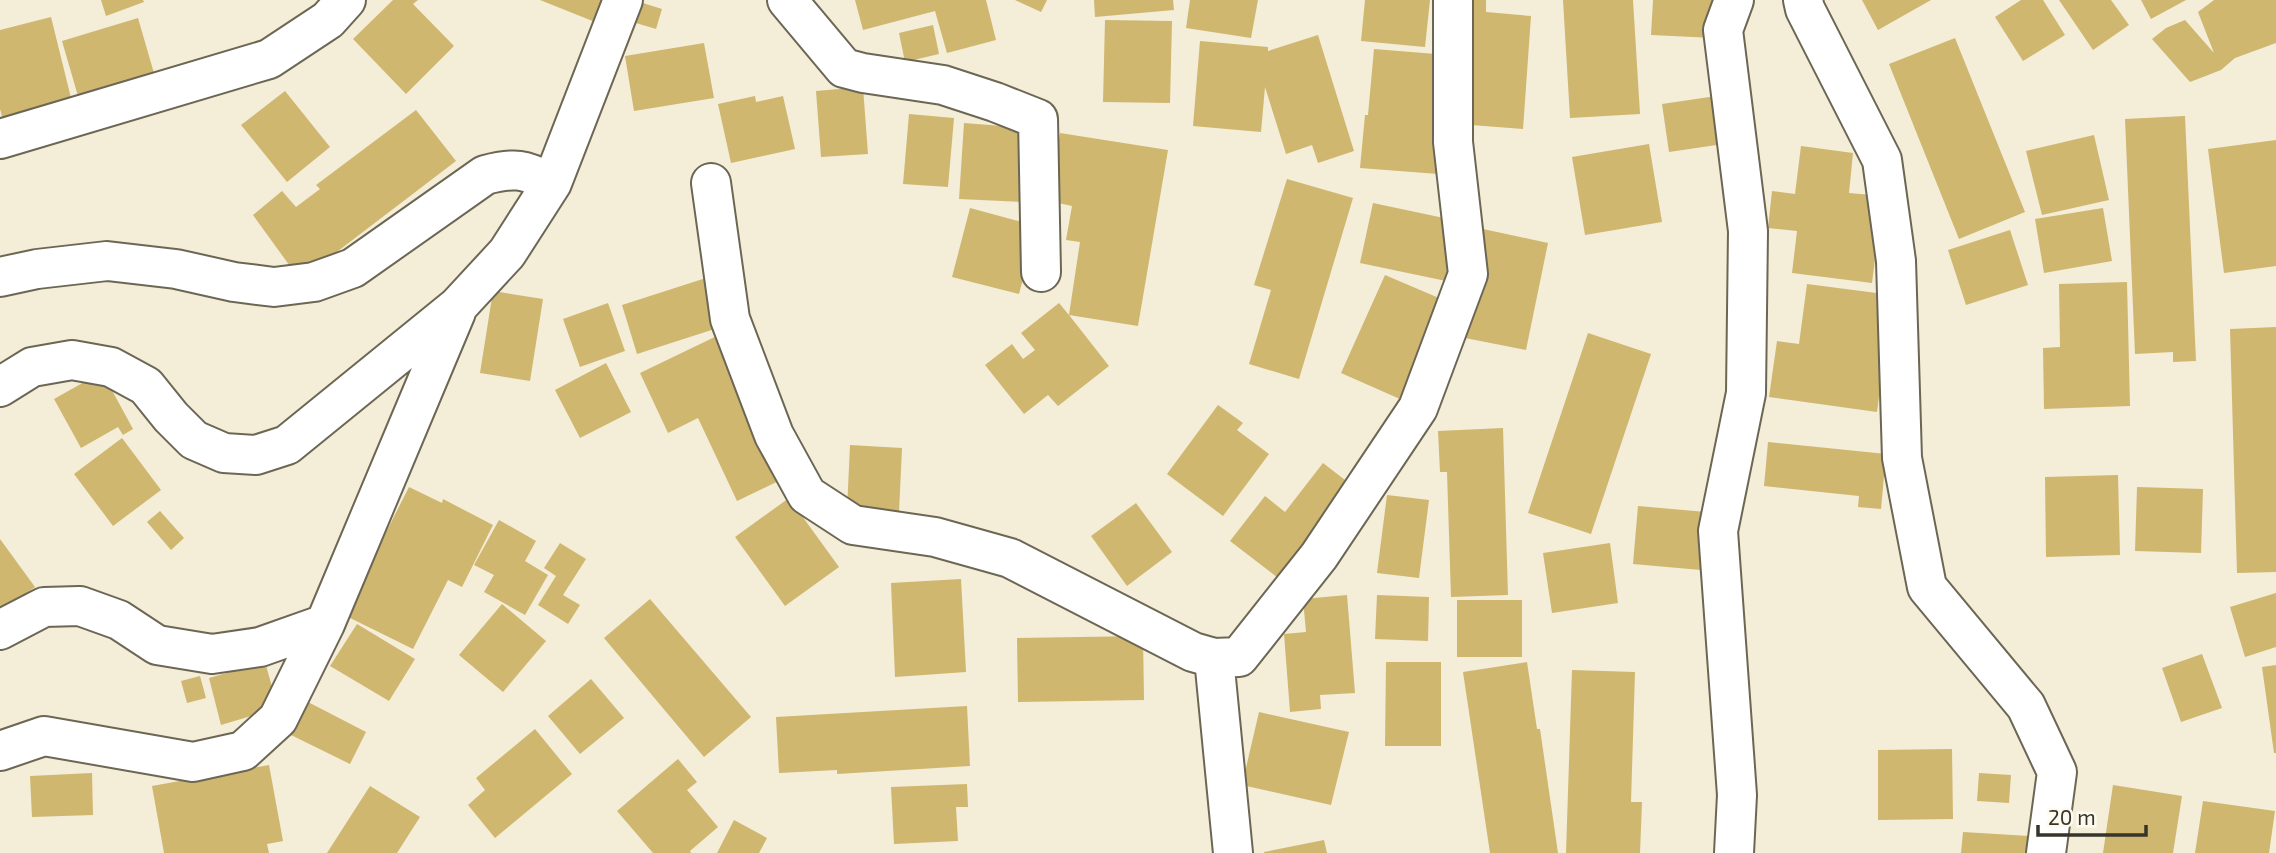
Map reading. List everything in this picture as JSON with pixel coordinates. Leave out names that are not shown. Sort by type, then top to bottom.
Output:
[{"type":"street","points":[[0,139],[269,58],[328,20],[346,0]]},
{"type":"street","points":[[0,387],[33,367],[72,360],[111,367],[146,386],[194,440],[224,453],[256,455],[287,444],[458,306],[507,253],[552,183],[623,0]]},
{"type":"street","points":[[787,0],[844,68],[943,85],[1038,119],[1041,272]]},
{"type":"street","points":[[711,183],[730,319],[774,435],[807,495],[853,525],[935,537],[1010,558],[1193,652],[1214,658],[1238,657],[1319,556],[1418,408],[1468,274],[1453,142],[1454,0]]},
{"type":"street","points":[[1734,0],[1723,30],[1748,231],[1746,393],[1717,531],[1737,795],[1734,853]]},
{"type":"street","points":[[1803,0],[1805,9],[1882,160],[1896,261],[1902,458],[1927,587],[2026,706],[2057,772],[2046,853]]},
{"type":"street","points":[[0,277],[37,269],[107,261],[176,269],[234,282],[274,287],[314,282],[353,268],[485,175],[508,169],[532,173],[552,183]]},
{"type":"street","points":[[0,751],[44,736],[192,762],[243,751],[278,719],[325,624],[458,306]]},
{"type":"street","points":[[0,630],[44,607],[80,606],[119,620],[157,645],[212,654],[260,647],[325,624]]},
{"type":"street","points":[[1214,658],[1233,853]]},
{"type":"building","points":[[101,0],[143,0],[144,2],[106,16]]},
{"type":"building","points":[[393,0],[418,0],[413,4],[454,46],[406,94],[353,39]]},
{"type":"building","points":[[540,0],[605,0],[595,22]]},
{"type":"building","points":[[633,0],[662,9],[656,29],[626,20]]},
{"type":"building","points":[[855,0],[986,0],[996,40],[947,53],[935,11],[863,30]]},
{"type":"building","points":[[1015,0],[1047,0],[1041,12]]},
{"type":"building","points":[[1094,0],[1173,0],[1174,10],[1095,17]]},
{"type":"building","points":[[1190,0],[1258,0],[1251,38],[1186,28]]},
{"type":"building","points":[[1365,0],[1430,0],[1425,47],[1361,41]]},
{"type":"building","points":[[1466,0],[1486,0],[1486,12],[1531,16],[1523,129],[1458,124]]},
{"type":"building","points":[[1563,0],[1633,0],[1640,114],[1570,118]]},
{"type":"building","points":[[1653,0],[1716,0],[1714,38],[1651,35]]},
{"type":"building","points":[[1862,0],[1931,0],[1878,30]]},
{"type":"building","points":[[2021,0],[2043,0],[2065,35],[2023,61],[1995,17]]},
{"type":"building","points":[[2059,0],[2111,0],[2129,25],[2093,50]]},
{"type":"building","points":[[2141,0],[2186,0],[2151,19]]},
{"type":"building","points":[[2214,0],[2276,0],[2276,43],[2235,58],[2221,70],[2190,82],[2152,39],[2166,28],[2185,20],[2214,53],[2198,12]]},
{"type":"building","points":[[51,17],[72,102],[3,120],[0,109],[0,30]]},
{"type":"building","points":[[138,18],[156,80],[80,103],[62,41]]},
{"type":"building","points":[[1105,20],[1172,21],[1170,103],[1103,102]]},
{"type":"building","points":[[933,25],[939,54],[905,62],[899,33]]},
{"type":"building","points":[[1318,35],[1354,151],[1318,163],[1312,145],[1286,154],[1265,87],[1261,132],[1193,126],[1200,41],[1268,47],[1268,51]]},
{"type":"building","points":[[1955,38],[2025,212],[1959,239],[1889,64]]},
{"type":"building","points":[[704,43],[714,98],[634,111],[625,56]]},
{"type":"building","points":[[1374,49],[1448,55],[1438,174],[1360,168]]},
{"type":"building","points":[[863,87],[868,154],[821,157],[816,91]]},
{"type":"building","points":[[285,91],[330,147],[287,182],[241,125]]},
{"type":"building","points":[[1723,95],[1730,143],[1669,152],[1662,104]]},
{"type":"building","points":[[755,96],[756,102],[783,96],[795,149],[731,163],[718,104]]},
{"type":"building","points":[[416,110],[456,161],[300,280],[253,215],[282,191],[296,207],[320,189],[316,185]]},
{"type":"building","points":[[909,114],[954,118],[948,187],[903,184]]},
{"type":"building","points":[[2185,116],[2196,361],[2173,362],[2173,352],[2135,354],[2125,119]]},
{"type":"building","points":[[964,123],[1026,128],[1021,202],[959,199]]},
{"type":"building","points":[[1060,133],[1168,150],[1138,326],[1069,315],[1080,242],[1066,240],[1072,206],[1049,201]]},
{"type":"building","points":[[2094,135],[2109,200],[2042,215],[2026,151]]},
{"type":"building","points":[[2276,140],[2276,266],[2224,273],[2208,149]]},
{"type":"building","points":[[1649,144],[1662,222],[1585,235],[1572,157]]},
{"type":"building","points":[[1801,146],[1853,153],[1849,193],[1883,196],[1872,283],[1792,273],[1797,231],[1768,228],[1772,191],[1795,194]]},
{"type":"building","points":[[1287,179],[1353,198],[1299,379],[1249,364],[1271,290],[1254,285]]},
{"type":"building","points":[[1373,203],[1458,221],[1446,281],[1360,263]]},
{"type":"building","points":[[970,208],[1037,226],[1019,294],[952,277]]},
{"type":"building","points":[[2103,208],[2112,261],[2044,273],[2035,219]]},
{"type":"building","points":[[1483,229],[1548,243],[1526,350],[1460,337]]},
{"type":"building","points":[[2010,230],[2028,285],[1966,305],[1948,250]]},
{"type":"building","points":[[1385,275],[1453,304],[1409,403],[1341,373]]},
{"type":"building","points":[[709,277],[724,326],[637,354],[622,305]]},
{"type":"building","points":[[2127,282],[2130,406],[2044,409],[2043,348],[2060,347],[2059,284]]},
{"type":"building","points":[[1807,284],[1892,295],[1877,412],[1769,397],[1777,341],[1799,344]]},
{"type":"building","points":[[493,291],[543,299],[530,381],[480,373]]},
{"type":"building","points":[[608,303],[625,351],[580,367],[563,319]]},
{"type":"building","points":[[1059,303],[1109,366],[1058,406],[1048,395],[1024,414],[985,365],[1012,344],[1023,359],[1035,350],[1021,333]]},
{"type":"building","points":[[2276,327],[2276,572],[2237,573],[2230,329]]},
{"type":"building","points":[[723,333],[791,475],[737,501],[698,418],[668,433],[640,373]]},
{"type":"building","points":[[1588,333],[1651,354],[1591,534],[1528,513]]},
{"type":"building","points":[[606,363],[631,412],[580,438],[555,390]]},
{"type":"building","points":[[102,372],[133,429],[123,435],[118,427],[81,448],[54,399]]},
{"type":"building","points":[[1218,405],[1243,423],[1237,430],[1269,454],[1223,516],[1167,474]]},
{"type":"building","points":[[1503,428],[1508,595],[1451,597],[1447,472],[1440,472],[1438,431]]},
{"type":"building","points":[[122,438],[161,490],[113,526],[74,474]]},
{"type":"building","points":[[1768,442],[1886,454],[1881,509],[1858,507],[1859,496],[1764,486]]},
{"type":"building","points":[[850,445],[902,448],[899,512],[847,510]]},
{"type":"building","points":[[1323,463],[1358,490],[1286,584],[1230,541],[1265,496],[1285,512]]},
{"type":"building","points":[[2118,475],[2120,555],[2046,557],[2045,477]]},
{"type":"building","points":[[409,487],[442,503],[443,499],[493,525],[462,587],[448,580],[413,649],[344,615]]},
{"type":"building","points":[[2137,487],[2203,489],[2201,553],[2135,551]]},
{"type":"building","points":[[1387,495],[1429,500],[1419,578],[1377,573]]},
{"type":"building","points":[[789,498],[839,567],[785,606],[735,537]]},
{"type":"building","points":[[1136,503],[1172,552],[1127,586],[1091,536]]},
{"type":"building","points":[[1638,506],[1706,512],[1701,570],[1633,564]]},
{"type":"building","points":[[160,511],[184,538],[171,550],[147,522]]},
{"type":"building","points":[[499,520],[536,541],[525,561],[548,575],[525,615],[484,592],[494,575],[474,565]]},
{"type":"building","points":[[0,539],[35,587],[0,612]]},
{"type":"building","points":[[560,543],[586,559],[563,595],[580,605],[568,624],[538,605],[556,576],[544,568]]},
{"type":"building","points":[[1610,543],[1618,603],[1552,613],[1543,553]]},
{"type":"building","points":[[961,579],[966,672],[895,677],[891,583]]},
{"type":"building","points":[[2276,593],[2276,647],[2245,657],[2230,607]]},
{"type":"building","points":[[1347,595],[1355,693],[1320,695],[1321,709],[1290,712],[1284,634],[1306,632],[1303,599]]},
{"type":"building","points":[[1377,595],[1429,597],[1428,641],[1375,639]]},
{"type":"building","points":[[650,599],[751,717],[704,757],[604,638]]},
{"type":"building","points":[[1457,600],[1522,600],[1522,657],[1457,657]]},
{"type":"building","points":[[502,604],[546,641],[503,692],[459,655]]},
{"type":"building","points":[[357,624],[415,659],[389,701],[330,666]]},
{"type":"building","points":[[1143,636],[1144,700],[1018,702],[1017,638]]},
{"type":"building","points":[[2202,654],[2222,708],[2181,722],[2162,668]]},
{"type":"building","points":[[265,662],[278,708],[221,725],[209,678]]},
{"type":"building","points":[[1386,662],[1441,662],[1441,746],[1385,746]]},
{"type":"building","points":[[1527,662],[1558,853],[1490,853],[1463,672]]},
{"type":"building","points":[[2276,665],[2276,753],[2274,753],[2262,667]]},
{"type":"building","points":[[1572,670],[1635,672],[1631,802],[1642,802],[1640,853],[1566,853]]},
{"type":"building","points":[[200,676],[206,698],[187,703],[181,681]]},
{"type":"building","points":[[591,679],[624,718],[580,754],[548,716]]},
{"type":"building","points":[[308,702],[366,732],[350,764],[291,735]]},
{"type":"building","points":[[967,706],[970,766],[837,774],[837,770],[779,773],[776,717]]},
{"type":"building","points":[[1259,712],[1349,732],[1331,805],[1242,785]]},
{"type":"building","points":[[535,729],[572,774],[495,838],[468,805],[485,790],[476,778]]},
{"type":"building","points":[[1952,749],[1953,819],[1878,820],[1878,750]]},
{"type":"building","points":[[678,759],[697,782],[687,790],[718,827],[690,851],[691,853],[653,853],[617,811]]},
{"type":"building","points":[[269,765],[283,841],[267,844],[269,853],[164,853],[152,786]]},
{"type":"building","points":[[92,773],[93,815],[32,817],[30,776]]},
{"type":"building","points":[[1979,773],[2011,775],[2009,803],[1977,801]]},
{"type":"building","points":[[967,784],[968,807],[956,807],[958,841],[894,844],[891,787]]},
{"type":"building","points":[[2113,785],[2182,796],[2173,853],[2103,853]]},
{"type":"building","points":[[370,786],[420,817],[397,853],[327,853]]},
{"type":"building","points":[[2203,801],[2275,811],[2269,853],[2195,853]]},
{"type":"building","points":[[734,820],[767,838],[759,853],[717,853]]},
{"type":"building","points":[[1963,832],[2029,836],[2028,853],[1961,853]]},
{"type":"building","points":[[1324,840],[1327,853],[1264,853],[1264,852]]}]
